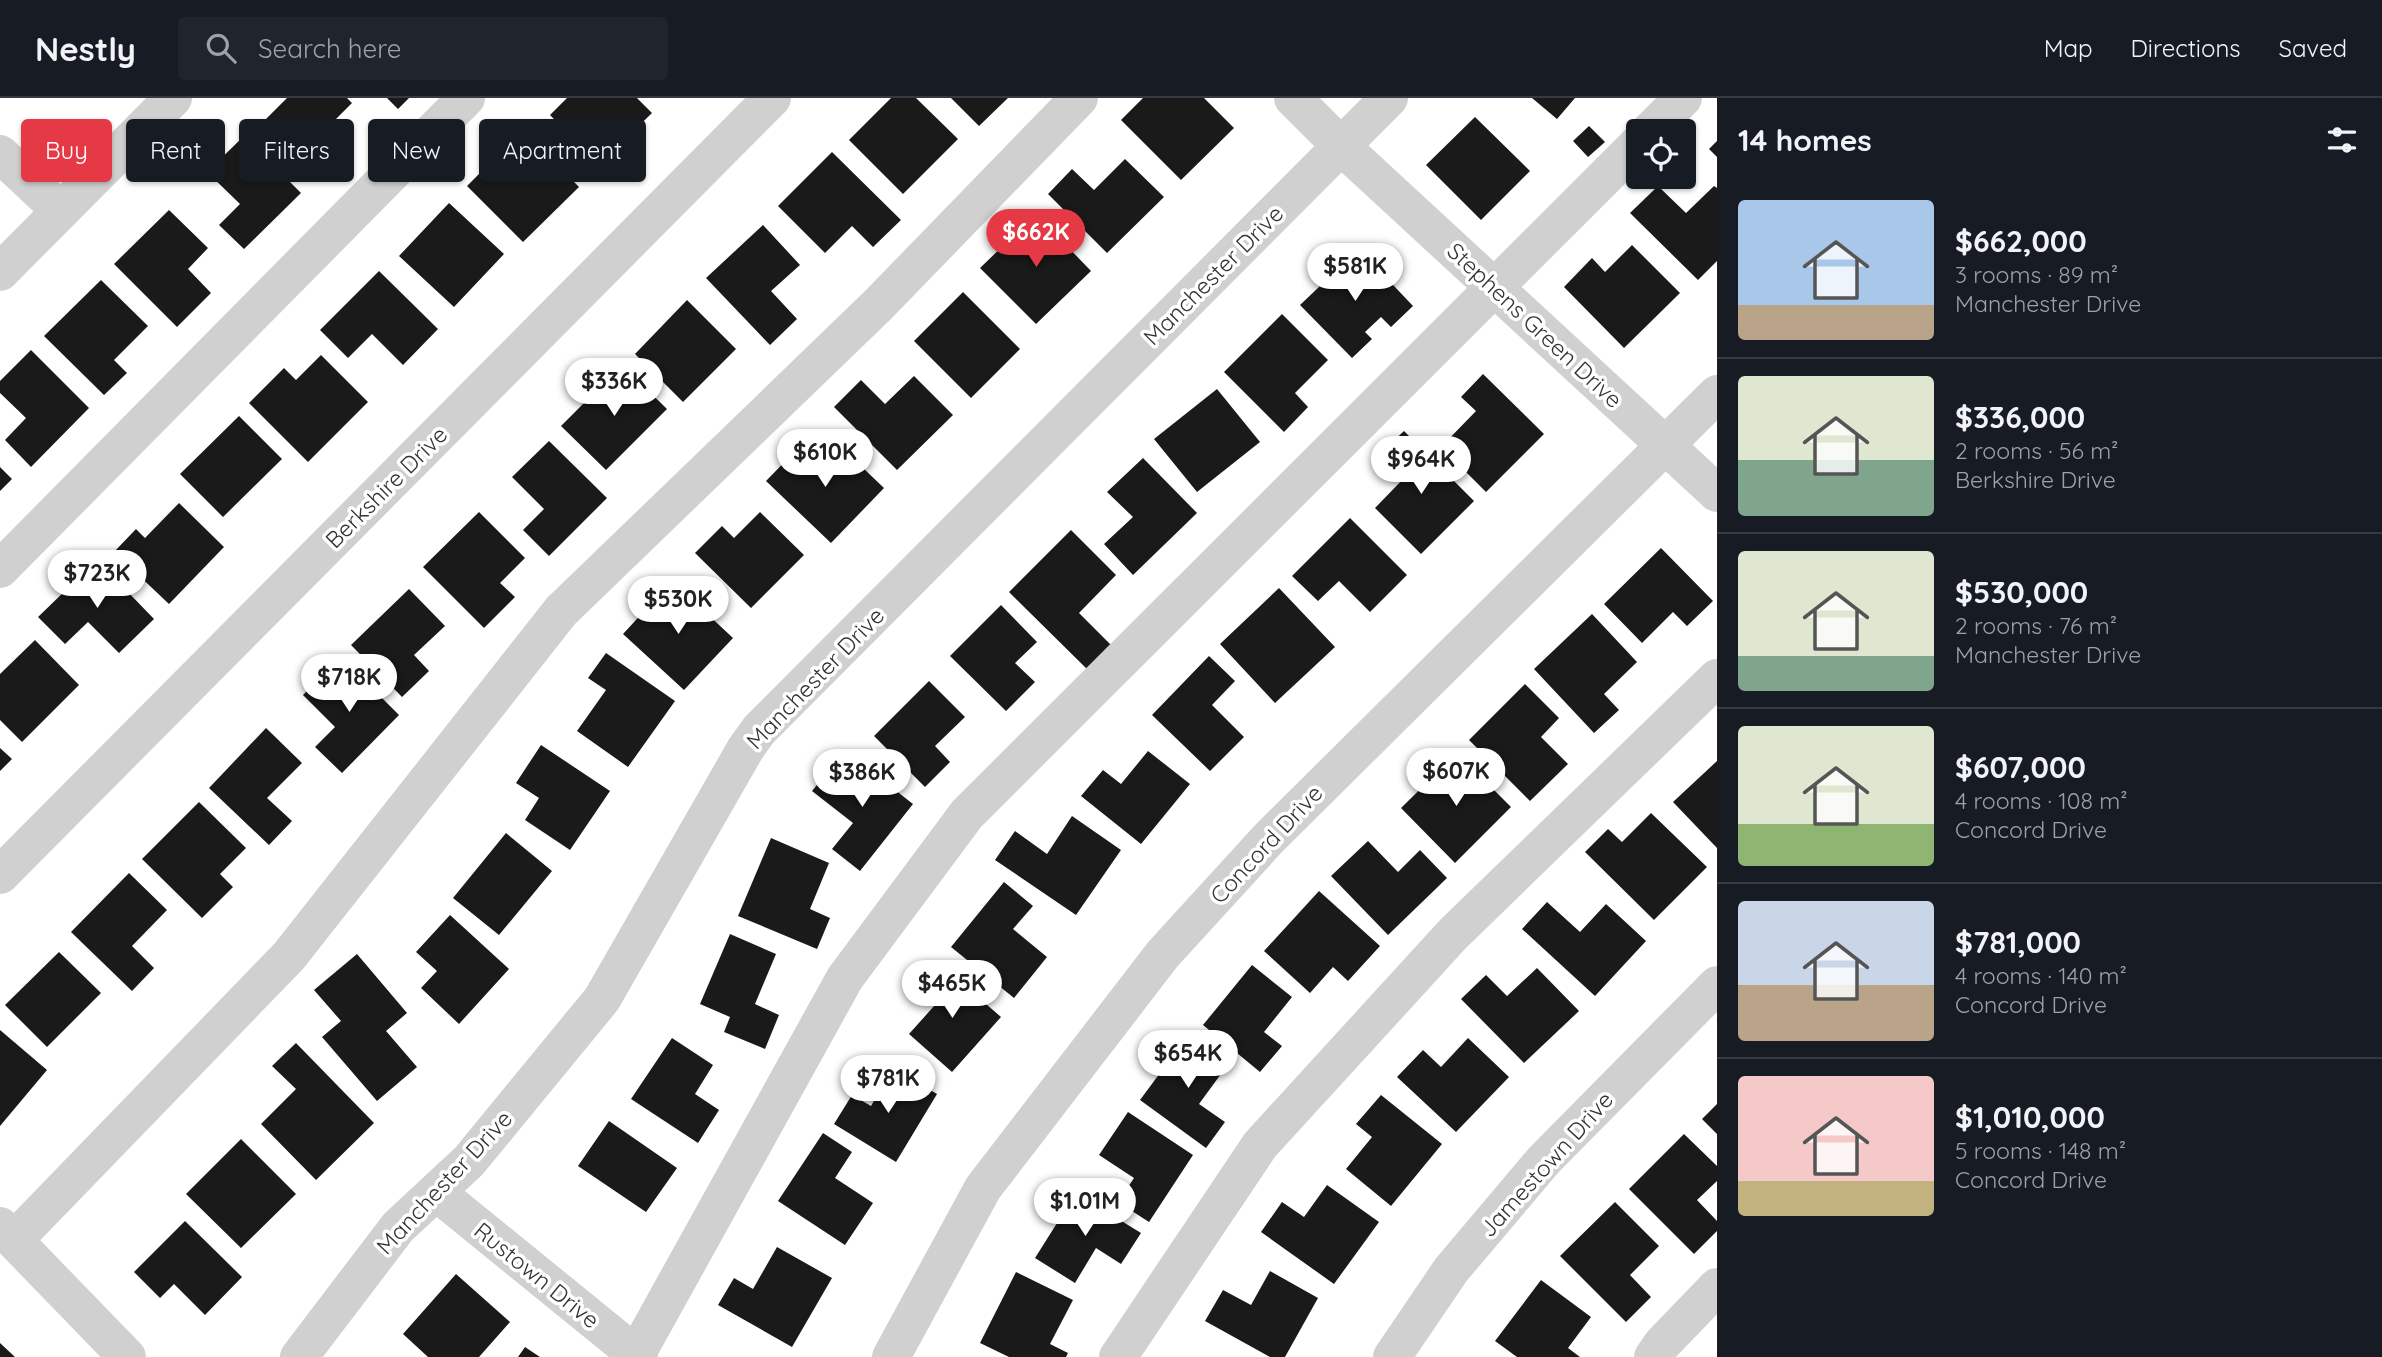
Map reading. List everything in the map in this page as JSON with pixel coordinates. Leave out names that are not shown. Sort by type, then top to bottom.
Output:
[{"type":"street","points":[[0,272],[173,98]]},
{"type":"street","points":[[0,569],[466,98]]},
{"type":"street","name":"Berkshire Drive","points":[[0,875],[772,98]]},
{"type":"street","points":[[127,1357],[7,1233],[289,956],[561,611],[878,305],[1079,98]]},
{"type":"street","name":"Stephens Green Drive","points":[[1293,98],[1341,146],[1717,493]]},
{"type":"street","name":"Manchester Drive","points":[[299,1357],[398,1227],[469,1161],[602,999],[746,748],[759,730],[1389,98]]},
{"type":"street","points":[[1662,119],[1683,98]]},
{"type":"street","points":[[0,154],[61,211]]},
{"type":"street","points":[[637,1356],[845,978],[967,814],[1626,156]]},
{"type":"street","name":"Concord Drive","points":[[891,1357],[983,1188],[1163,954],[1269,838],[1717,394]]},
{"type":"street","points":[[1118,1357],[1261,1145],[1453,934],[1717,678]]},
{"type":"street","name":"Jamestown Drive","points":[[1392,1357],[1451,1270],[1544,1160],[1717,985]]},
{"type":"street","name":"Rustown Drive","points":[[436,1192],[637,1356]]},
{"type":"street","points":[[1653,1357],[1717,1287]]},
{"type":"building","points":[[287,98],[347,98],[352,103],[336,119],[266,119]]},
{"type":"building","points":[[387,98],[409,98],[398,109]]},
{"type":"building","points":[[567,98],[637,98],[652,113],[646,119],[554,119],[550,115]]},
{"type":"building","points":[[891,98],[916,98],[958,139],[903,194],[849,140]]},
{"type":"building","points":[[951,98],[1008,98],[979,126]]},
{"type":"building","points":[[1143,98],[1204,98],[1234,128],[1181,180],[1121,120]]},
{"type":"building","points":[[1532,98],[1575,98],[1557,119]]},
{"type":"building","points":[[1475,117],[1530,171],[1481,220],[1426,165]]},
{"type":"building","points":[[1589,126],[1605,142],[1588,157],[1573,141]]},
{"type":"building","points":[[239,141],[239,182],[290,182],[301,193],[244,249],[219,225],[240,204],[217,182],[225,182],[225,154]]},
{"type":"building","points":[[1717,141],[1717,157],[1709,149]]},
{"type":"building","points":[[832,152],[901,220],[873,247],[852,226],[825,253],[778,206]]},
{"type":"building","points":[[1125,159],[1164,197],[1107,253],[1048,194],[1072,169],[1094,190]]},
{"type":"building","points":[[479,174],[479,182],[574,182],[579,187],[523,242],[467,186]]},
{"type":"building","points":[[1714,186],[1717,188],[1717,261],[1698,280],[1630,213],[1655,189],[1661,189],[1686,213]]},
{"type":"building","points":[[449,203],[504,254],[454,307],[399,256]]},
{"type":"building","points":[[169,210],[208,248],[188,269],[211,293],[177,327],[114,264]]},
{"type":"building","points":[[1036,214],[1091,271],[1036,324],[980,268]]},
{"type":"building","points":[[763,225],[800,265],[771,291],[797,319],[770,345],[706,278]]},
{"type":"building","points":[[1632,245],[1680,293],[1624,348],[1564,287],[1592,258],[1605,272]]},
{"type":"building","points":[[1359,249],[1413,306],[1391,327],[1381,317],[1365,332],[1372,339],[1352,358],[1300,305]]},
{"type":"building","points":[[379,271],[438,329],[403,365],[372,334],[348,358],[320,330]]},
{"type":"building","points":[[101,280],[148,326],[114,360],[127,373],[104,395],[44,336]]},
{"type":"building","points":[[963,292],[1020,349],[971,398],[914,341]]},
{"type":"building","points":[[687,300],[736,349],[683,402],[635,354]]},
{"type":"building","points":[[1282,314],[1328,360],[1295,393],[1308,407],[1284,432],[1224,372]]},
{"type":"building","points":[[31,350],[89,408],[31,467],[5,440],[26,418],[0,393],[0,381]]},
{"type":"building","points":[[321,355],[368,402],[308,462],[249,403],[284,368],[296,380]]},
{"type":"building","points":[[622,365],[667,409],[606,470],[561,426]]},
{"type":"building","points":[[1483,374],[1544,434],[1486,492],[1441,447],[1476,411],[1461,397]]},
{"type":"building","points":[[914,376],[953,415],[897,470],[834,407],[861,380],[885,404]]},
{"type":"building","points":[[1217,389],[1260,442],[1197,492],[1154,439]]},
{"type":"building","points":[[239,416],[282,459],[223,517],[180,474]]},
{"type":"building","points":[[1404,431],[1474,501],[1421,554],[1375,508],[1407,475],[1383,451]]},
{"type":"building","points":[[549,441],[607,498],[549,556],[523,530],[544,509],[512,477]]},
{"type":"building","points":[[803,443],[824,463],[840,446],[884,488],[831,543],[766,481]]},
{"type":"building","points":[[1143,458],[1197,513],[1133,575],[1104,544],[1133,517],[1107,492]]},
{"type":"building","points":[[0,467],[12,479],[0,491]]},
{"type":"building","points":[[179,503],[224,547],[169,604],[114,552],[136,529],[145,538]]},
{"type":"building","points":[[479,512],[525,558],[500,583],[515,597],[484,628],[423,567]]},
{"type":"building","points":[[760,512],[804,555],[751,608],[695,553],[722,526],[734,538]]},
{"type":"building","points":[[1350,518],[1407,575],[1370,612],[1339,581],[1318,601],[1292,576]]},
{"type":"building","points":[[1071,530],[1116,575],[1079,613],[1114,648],[1090,672],[1009,592]]},
{"type":"building","points":[[1661,548],[1713,601],[1687,626],[1673,612],[1642,643],[1604,604]]},
{"type":"building","points":[[97,560],[154,619],[119,653],[88,622],[65,644],[38,617]]},
{"type":"building","points":[[672,581],[733,638],[684,690],[623,634]]},
{"type":"building","points":[[1279,588],[1335,647],[1275,703],[1220,644]]},
{"type":"building","points":[[409,589],[445,626],[414,655],[429,671],[402,697],[351,645]]},
{"type":"building","points":[[1001,605],[1037,642],[1015,663],[1035,682],[1006,711],[950,656]]},
{"type":"building","points":[[1592,614],[1637,662],[1604,694],[1619,710],[1594,733],[1534,669]]},
{"type":"building","points":[[35,640],[79,685],[22,742],[0,720],[0,674]]},
{"type":"building","points":[[606,653],[675,701],[628,767],[577,731],[606,690],[588,678]]},
{"type":"building","points":[[1209,656],[1235,681],[1212,705],[1244,737],[1210,771],[1152,715]]},
{"type":"building","points":[[341,657],[399,715],[342,773],[315,747],[335,727],[303,695]]},
{"type":"building","points":[[929,681],[965,717],[935,746],[950,762],[925,787],[874,736]]},
{"type":"building","points":[[1525,684],[1559,718],[1541,737],[1568,764],[1530,801],[1469,740]]},
{"type":"building","points":[[266,728],[302,763],[267,798],[292,821],[269,845],[209,788]]},
{"type":"building","points":[[541,745],[610,791],[570,850],[525,820],[539,798],[516,783]]},
{"type":"building","points":[[0,748],[12,759],[0,771]]},
{"type":"building","points":[[1148,751],[1190,784],[1141,844],[1081,796],[1103,770],[1121,784]]},
{"type":"building","points":[[1457,753],[1511,807],[1455,863],[1401,808]]},
{"type":"building","points":[[849,754],[913,804],[860,871],[832,849],[853,823],[812,791],[825,775],[829,779]]},
{"type":"building","points":[[1717,761],[1717,848],[1673,802]]},
{"type":"building","points":[[199,802],[246,848],[220,874],[233,887],[202,918],[142,859]]},
{"type":"building","points":[[1651,813],[1707,867],[1654,920],[1585,852],[1608,829],[1622,842]]},
{"type":"building","points":[[1072,816],[1121,850],[1076,915],[995,860],[1015,831],[1047,854]]},
{"type":"building","points":[[506,833],[552,871],[499,935],[453,898]]},
{"type":"building","points":[[771,838],[829,863],[810,909],[830,918],[817,949],[738,916]]},
{"type":"building","points":[[1368,841],[1398,872],[1420,850],[1447,878],[1388,935],[1331,876]]},
{"type":"building","points":[[129,873],[167,910],[132,946],[154,968],[132,991],[71,932]]},
{"type":"building","points":[[1004,882],[1033,906],[1013,929],[1047,957],[1014,998],[951,947]]},
{"type":"building","points":[[1319,891],[1380,946],[1348,981],[1333,967],[1310,993],[1264,951]]},
{"type":"building","points":[[1547,902],[1580,932],[1606,904],[1646,941],[1595,996],[1522,929]]},
{"type":"building","points":[[450,915],[509,969],[459,1024],[421,988],[437,971],[416,952]]},
{"type":"building","points":[[730,934],[776,954],[755,1004],[779,1015],[765,1049],[724,1032],[730,1017],[700,1004]]},
{"type":"building","points":[[59,952],[101,993],[47,1047],[5,1005]]},
{"type":"building","points":[[357,954],[407,1013],[386,1031],[417,1067],[377,1101],[322,1037],[341,1021],[314,990]]},
{"type":"building","points":[[941,965],[1001,1017],[952,1072],[909,1034],[935,1005],[919,991]]},
{"type":"building","points":[[1252,965],[1292,997],[1264,1032],[1282,1046],[1260,1072],[1203,1025]]},
{"type":"building","points":[[1537,968],[1579,1011],[1524,1063],[1461,999],[1486,975],[1507,996]]},
{"type":"building","points":[[0,1030],[47,1070],[0,1126]]},
{"type":"building","points":[[1189,1034],[1229,1063],[1199,1104],[1225,1122],[1206,1148],[1140,1100]]},
{"type":"building","points":[[672,1038],[713,1065],[695,1094],[719,1110],[698,1143],[631,1099]]},
{"type":"building","points":[[1468,1038],[1509,1077],[1456,1132],[1397,1077],[1423,1050],[1441,1067]]},
{"type":"building","points":[[296,1043],[374,1123],[316,1180],[261,1124],[296,1089],[272,1066]]},
{"type":"building","points":[[893,1068],[937,1094],[896,1162],[834,1124],[852,1095],[871,1106]]},
{"type":"building","points":[[1381,1095],[1442,1144],[1391,1206],[1346,1169],[1372,1137],[1356,1124]]},
{"type":"building","points":[[1717,1104],[1717,1134],[1702,1119]]},
{"type":"building","points":[[1128,1112],[1193,1155],[1149,1222],[1118,1202],[1134,1178],[1099,1155]]},
{"type":"building","points":[[609,1121],[677,1168],[646,1212],[578,1166]]},
{"type":"building","points":[[823,1133],[852,1152],[835,1178],[873,1203],[845,1245],[778,1201]]},
{"type":"building","points":[[1684,1134],[1717,1166],[1717,1181],[1697,1200],[1717,1221],[1717,1231],[1694,1254],[1629,1189]]},
{"type":"building","points":[[241,1139],[296,1194],[241,1248],[186,1194]]},
{"type":"building","points":[[1327,1185],[1379,1222],[1334,1284],[1261,1232],[1282,1202],[1304,1217]]},
{"type":"building","points":[[1076,1193],[1141,1233],[1121,1264],[1096,1248],[1075,1283],[1035,1258]]},
{"type":"building","points":[[1615,1202],[1659,1246],[1630,1275],[1651,1297],[1626,1322],[1560,1256]]},
{"type":"building","points":[[185,1221],[242,1277],[205,1315],[174,1284],[160,1298],[134,1272]]},
{"type":"building","points":[[777,1247],[832,1278],[792,1347],[718,1305],[734,1278],[753,1289]]},
{"type":"building","points":[[1270,1271],[1318,1298],[1285,1357],[1270,1357],[1205,1321],[1223,1290],[1251,1305]]},
{"type":"building","points":[[1016,1272],[1073,1300],[1050,1344],[1068,1353],[1066,1357],[1009,1357],[980,1343]]},
{"type":"building","points":[[456,1274],[510,1322],[479,1357],[428,1357],[403,1334]]},
{"type":"building","points":[[1541,1280],[1591,1317],[1568,1348],[1580,1357],[1517,1357],[1495,1341]]},
{"type":"building","points":[[0,1343],[15,1357],[0,1357]]},
{"type":"building","points":[[525,1347],[540,1357],[518,1357]]}]
